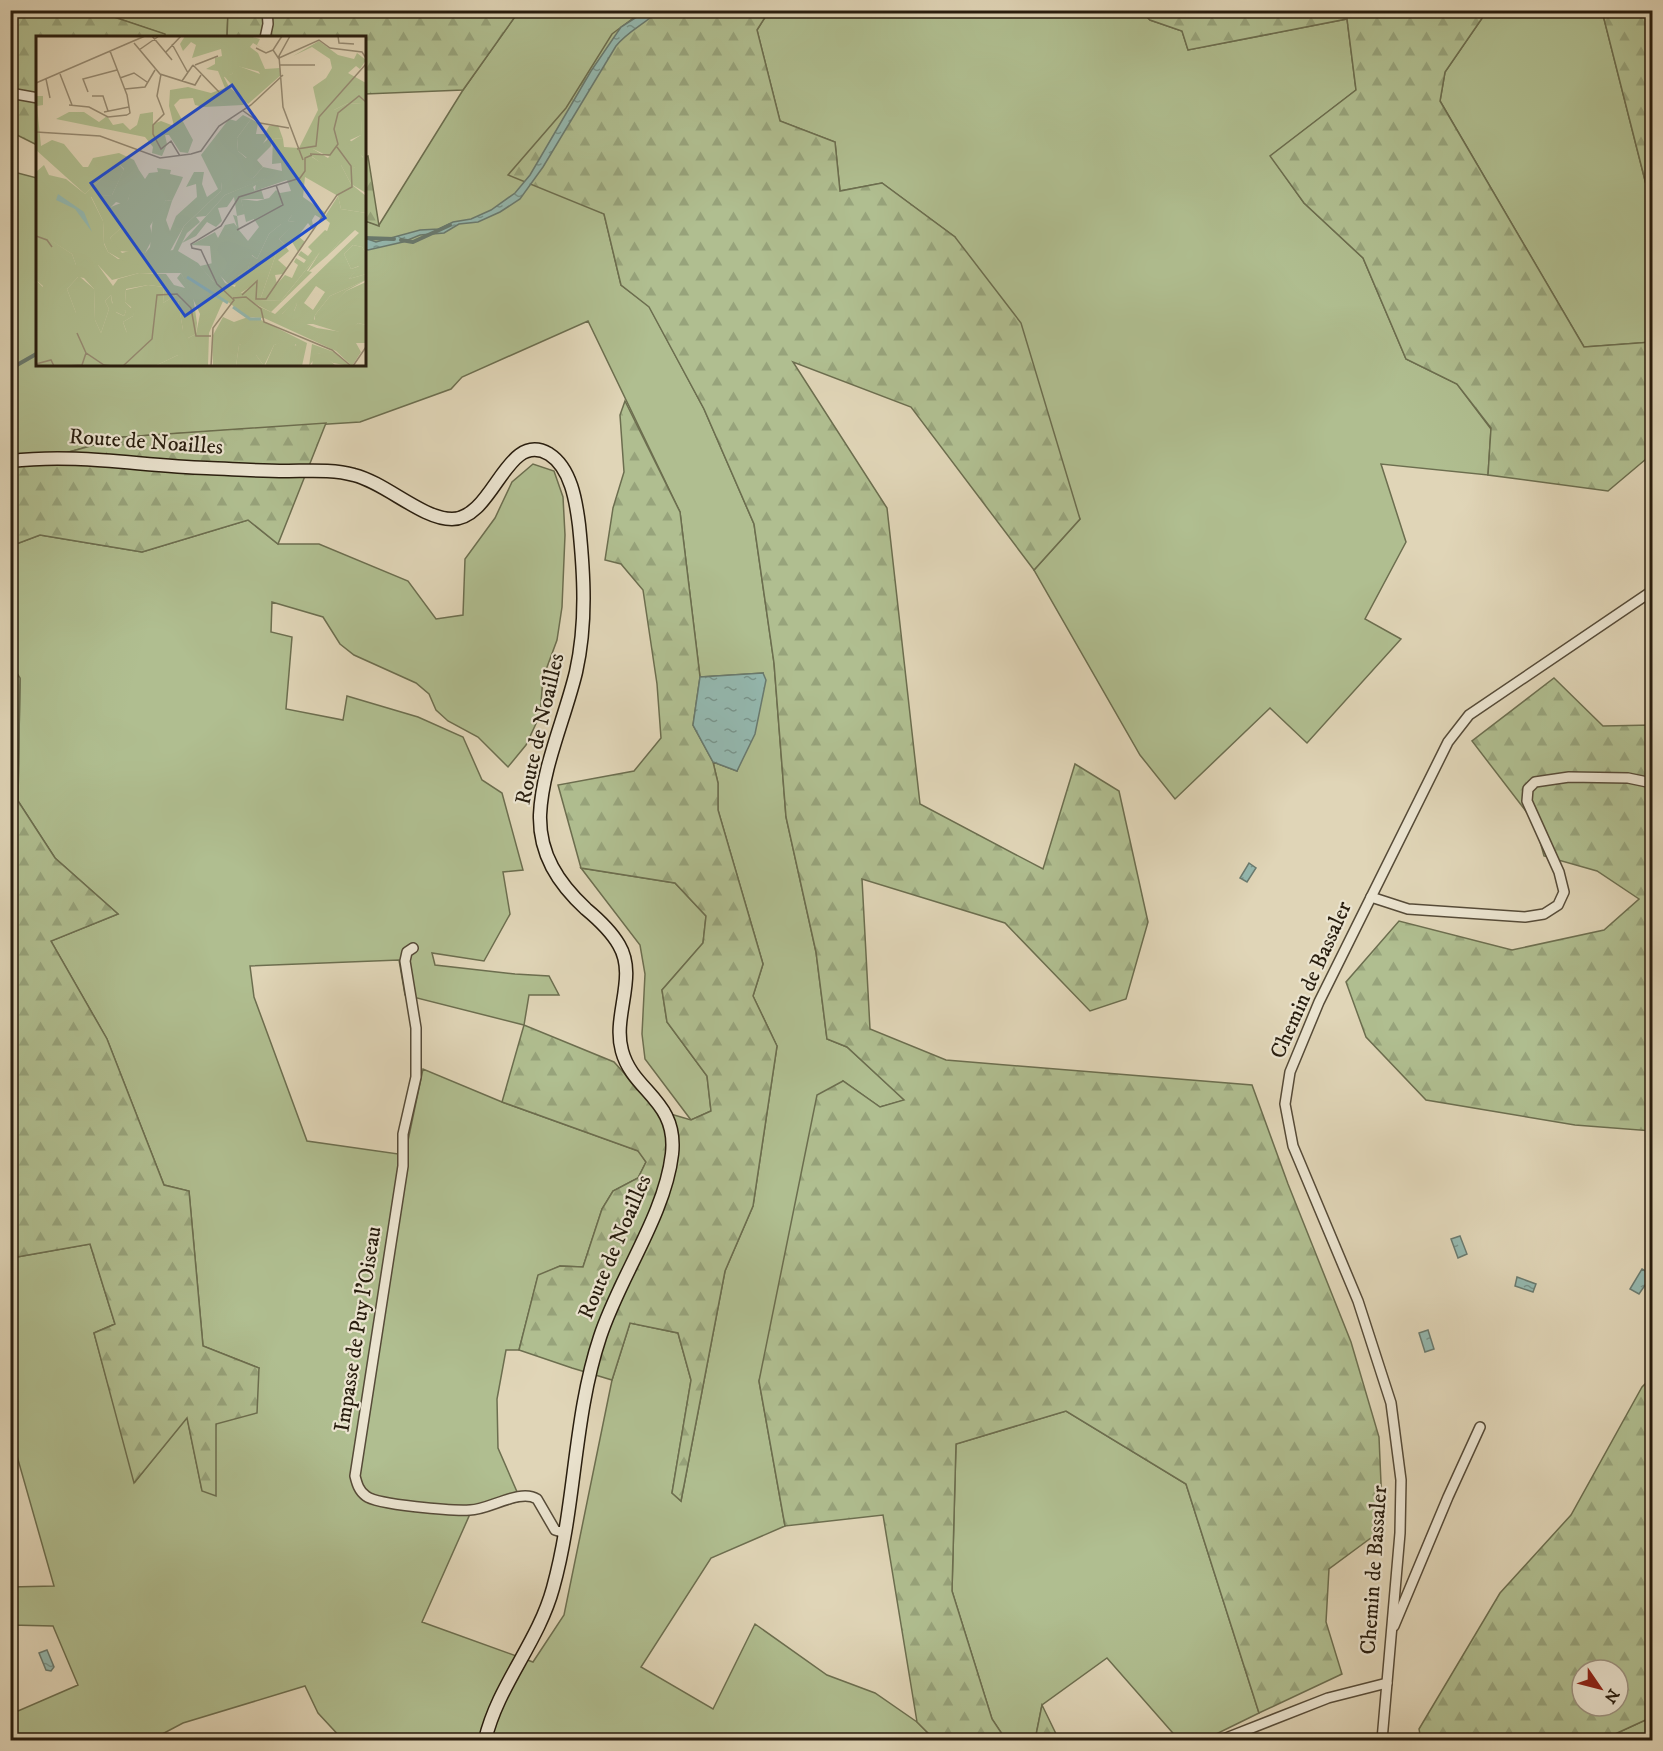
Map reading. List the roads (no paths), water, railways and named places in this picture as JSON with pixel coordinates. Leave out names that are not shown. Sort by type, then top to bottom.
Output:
[{"type":"main road","name":"Route de Noailles","points":[[10,461],[76,457],[196,468],[348,473],[378,484],[429,513],[453,519],[466,517],[478,508],[511,462],[523,453],[533,450],[547,453],[557,461],[565,472],[573,493],[578,519],[583,580],[583,626],[576,671],[544,790],[540,829],[545,850],[557,876],[576,899],[615,937],[623,951],[626,973],[619,1028],[620,1047],[626,1062],[662,1108],[670,1123],[672,1153],[667,1177],[597,1347],[585,1401],[565,1533],[546,1610],[499,1700],[485,1740]]},
{"type":"street","points":[[265,36],[268,24],[267,10]]},
{"type":"street","points":[[10,93],[36,99]]},
{"type":"street","name":"Chemin de Bassaler","points":[[1382,1740],[1400,1533],[1401,1480],[1391,1403],[1358,1301],[1293,1146],[1285,1104],[1290,1072],[1318,1002],[1448,742],[1469,715],[1653,591]]},
{"type":"street","points":[[1371,897],[1408,909],[1525,917],[1544,914],[1558,904],[1564,892],[1559,872],[1527,801],[1528,789],[1535,782],[1569,777],[1628,778],[1653,783]]},
{"type":"street","name":"Impasse de Puy l'Oiseau","points":[[413,948],[407,952],[405,961],[416,1028],[416,1077],[403,1134],[403,1166],[355,1476],[359,1489],[367,1498],[382,1503],[472,1510],[517,1497],[532,1496],[537,1499],[555,1530],[565,1533]]},
{"type":"street","points":[[1390,1636],[1479,1427]]},
{"type":"street","points":[[1221,1740],[1328,1698],[1387,1683]]},
{"type":"water","points":[[646,11],[658,11],[616,46],[543,167],[520,199],[478,222],[459,224],[444,233],[420,235],[403,242],[366,249],[366,238],[376,242],[420,230],[439,229],[491,210],[515,193],[530,175],[591,71],[621,27]]},
{"type":"water","points":[[763,673],[766,680],[755,734],[737,771],[713,762],[693,725],[700,677]]},
{"type":"water","points":[[1249,863],[1256,868],[1247,882],[1240,878]]},
{"type":"water","points":[[1460,1236],[1467,1254],[1458,1258],[1451,1239]]},
{"type":"water","points":[[1642,1269],[1652,1275],[1639,1294],[1630,1289]]},
{"type":"water","points":[[1517,1277],[1536,1284],[1533,1292],[1515,1286]]},
{"type":"water","points":[[1428,1330],[1434,1349],[1425,1352],[1419,1333]]},
{"type":"water","points":[[47,1650],[54,1667],[51,1671],[46,1670],[39,1653]]},
{"type":"waterway","points":[[401,240],[413,242],[450,225]]},
{"type":"waterway","points":[[366,238],[394,239]]},
{"type":"waterway","points":[[10,369],[36,354]]}]
